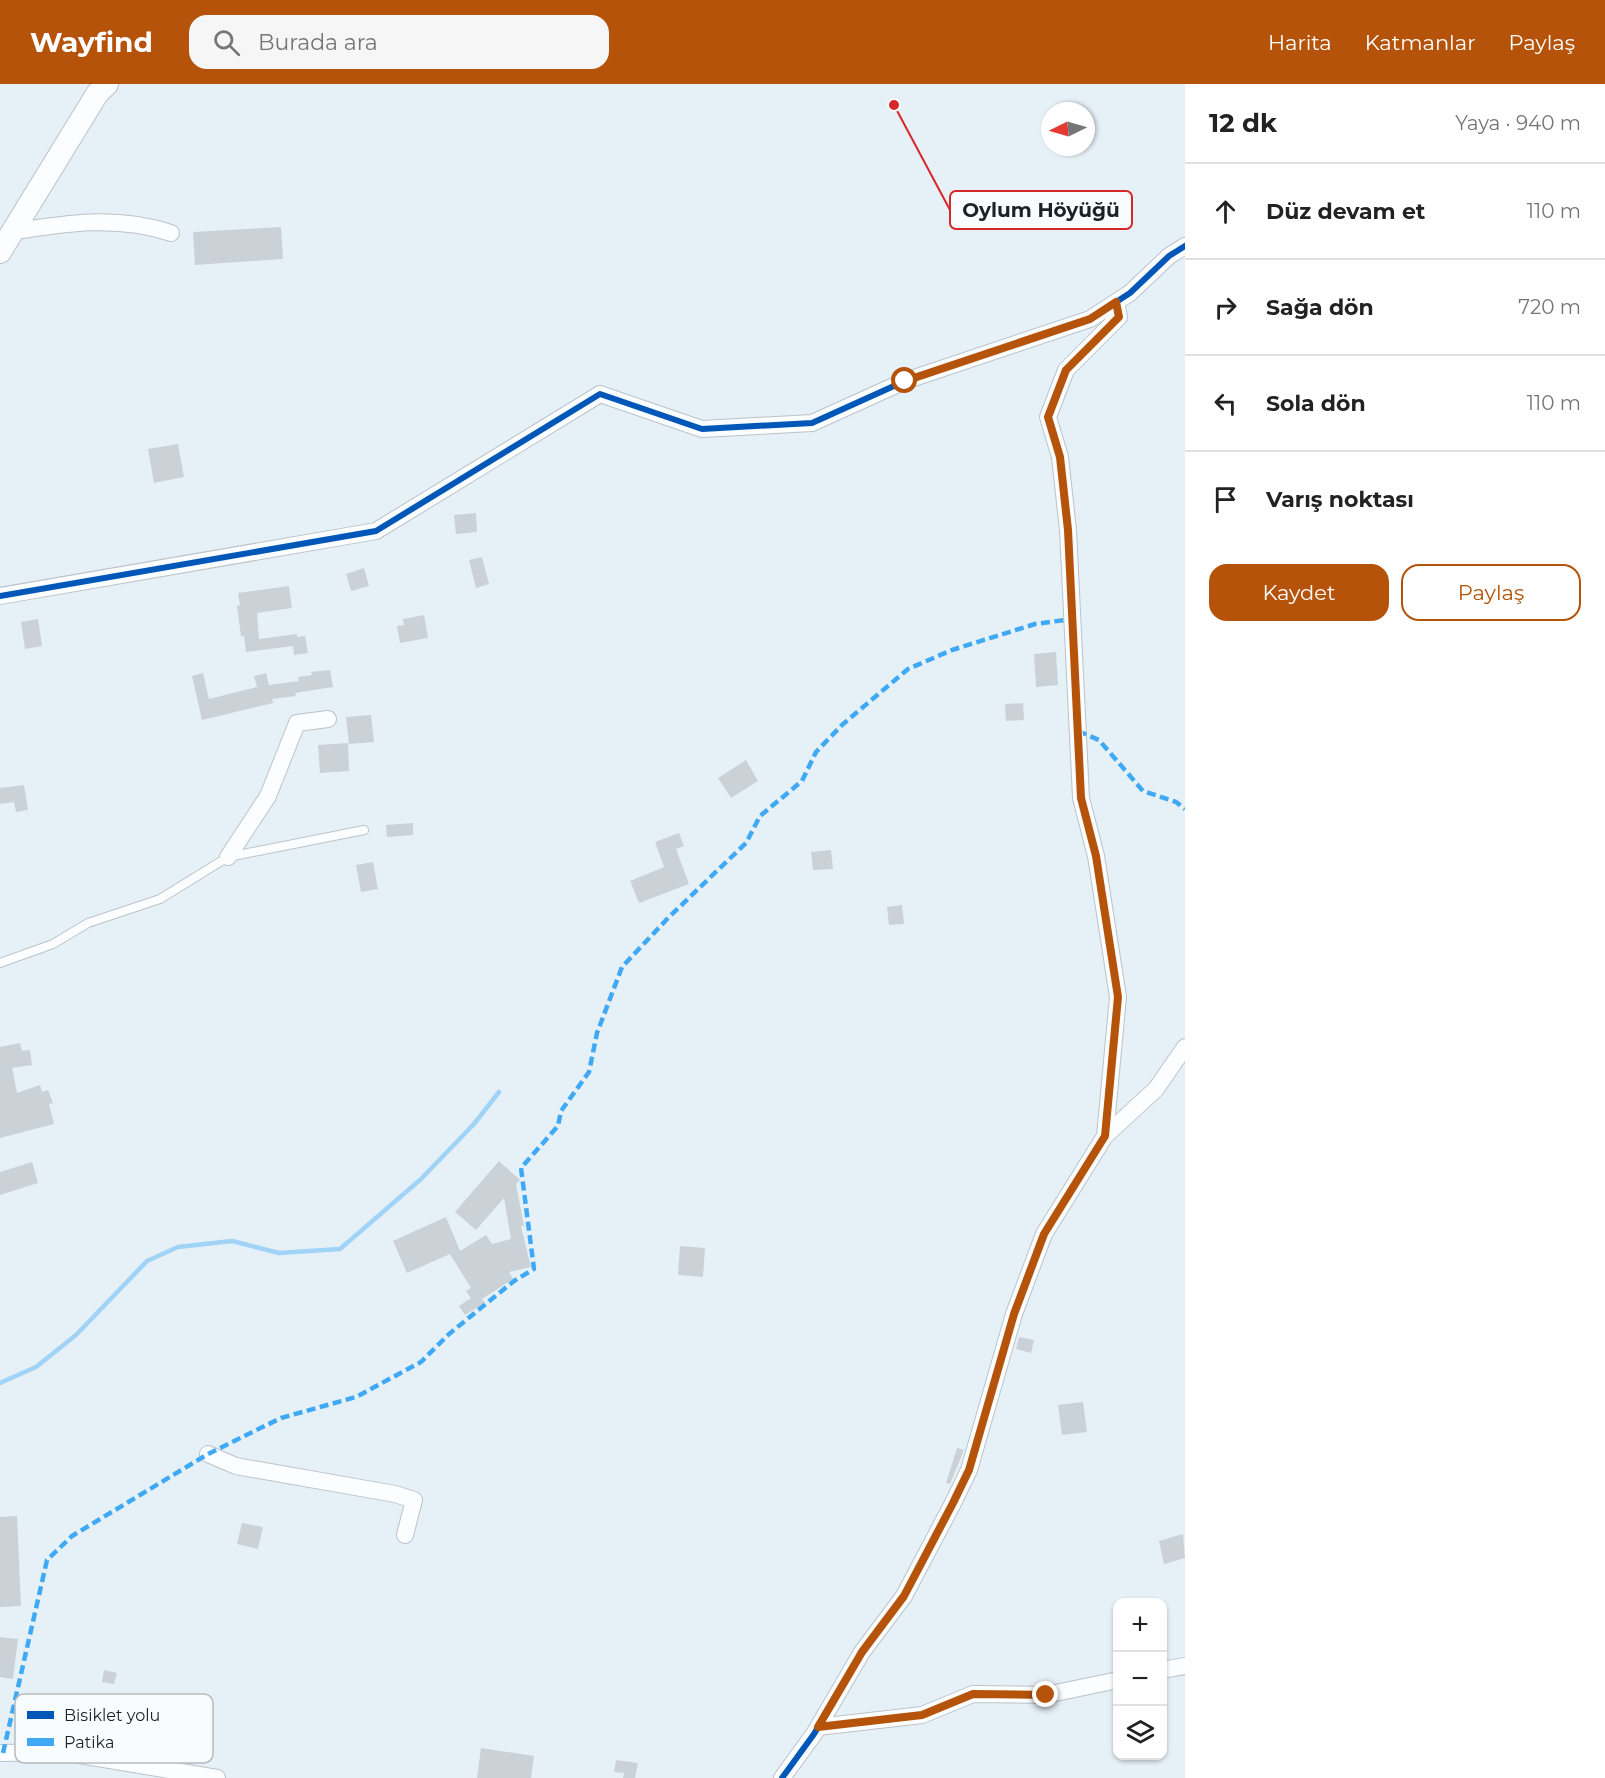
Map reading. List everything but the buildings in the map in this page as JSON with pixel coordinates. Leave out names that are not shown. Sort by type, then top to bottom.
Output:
[{"type":"street","points":[[0,252],[10,232],[97,94],[107,84]]},
{"type":"street","points":[[10,232],[58,225],[121,221],[171,233]]},
{"type":"street","points":[[0,596],[376,531],[600,394],[702,429],[812,423],[905,381],[1090,319],[1130,293],[1169,256],[1185,246]]},
{"type":"street","points":[[1105,1136],[1118,997],[1096,856],[1081,798],[1068,530],[1060,457],[1048,417],[1066,370],[1119,317],[1116,302]]},
{"type":"street","points":[[228,857],[268,796],[297,723],[328,718]]},
{"type":"street","points":[[782,1778],[818,1727],[862,1652],[904,1596],[969,1470],[1014,1314],[1044,1234],[1105,1136],[1156,1089],[1185,1047]]},
{"type":"street","points":[[208,1454],[236,1466],[395,1494],[414,1500],[405,1535]]},
{"type":"street","points":[[1167,1669],[1185,1666]]},
{"type":"street","points":[[818,1727],[922,1715],[973,1694],[1046,1695],[1113,1681]]},
{"type":"street","points":[[0,1753],[15,1753]]},
{"type":"street","points":[[128,1763],[217,1778]]},
{"type":"lane","points":[[0,963],[53,944],[88,923],[160,899],[228,857],[364,830]]},
{"type":"waterway","points":[[0,1383],[36,1367],[76,1335],[147,1261],[178,1247],[232,1241],[279,1253],[340,1249],[421,1179],[474,1124],[499,1092]]},
{"type":"marked path","points":[[16,1694],[47,1560],[72,1536],[208,1454],[281,1418],[356,1397],[421,1362],[449,1334],[514,1281],[534,1269],[521,1168],[558,1126],[561,1111],[589,1072],[597,1033],[622,967],[669,917],[746,843],[760,816],[802,781],[816,752],[842,725],[908,669],[952,650],[1035,624],[1072,619]]},
{"type":"marked path","points":[[1078,731],[1099,740],[1143,791],[1176,802],[1185,809]]},
{"type":"marked path","points":[[3,1753],[15,1700]]},
{"type":"cycle path","points":[[0,596],[376,531],[600,394],[702,429],[812,423],[905,381],[1090,319],[1130,293],[1169,256],[1185,246]]},
{"type":"cycle path","points":[[782,1778],[814,1734],[862,1652],[904,1596],[953,1503],[969,1470],[1014,1314],[1044,1234],[1105,1136],[1118,997],[1096,856],[1081,798],[1068,530],[1060,457],[1048,417],[1066,370],[1119,317],[1116,302]]},
{"type":"place","name":"Oylum Höyüğü","points":[[894,105]]},
{"type":"route","points":[[905,381],[1090,319],[1116,302],[1119,317],[1066,370],[1048,417],[1060,457],[1068,530],[1081,798],[1096,856],[1118,997],[1105,1136],[1044,1234],[1014,1314],[969,1470],[904,1596],[862,1652],[818,1727],[922,1715],[973,1694],[1046,1695]]}]
